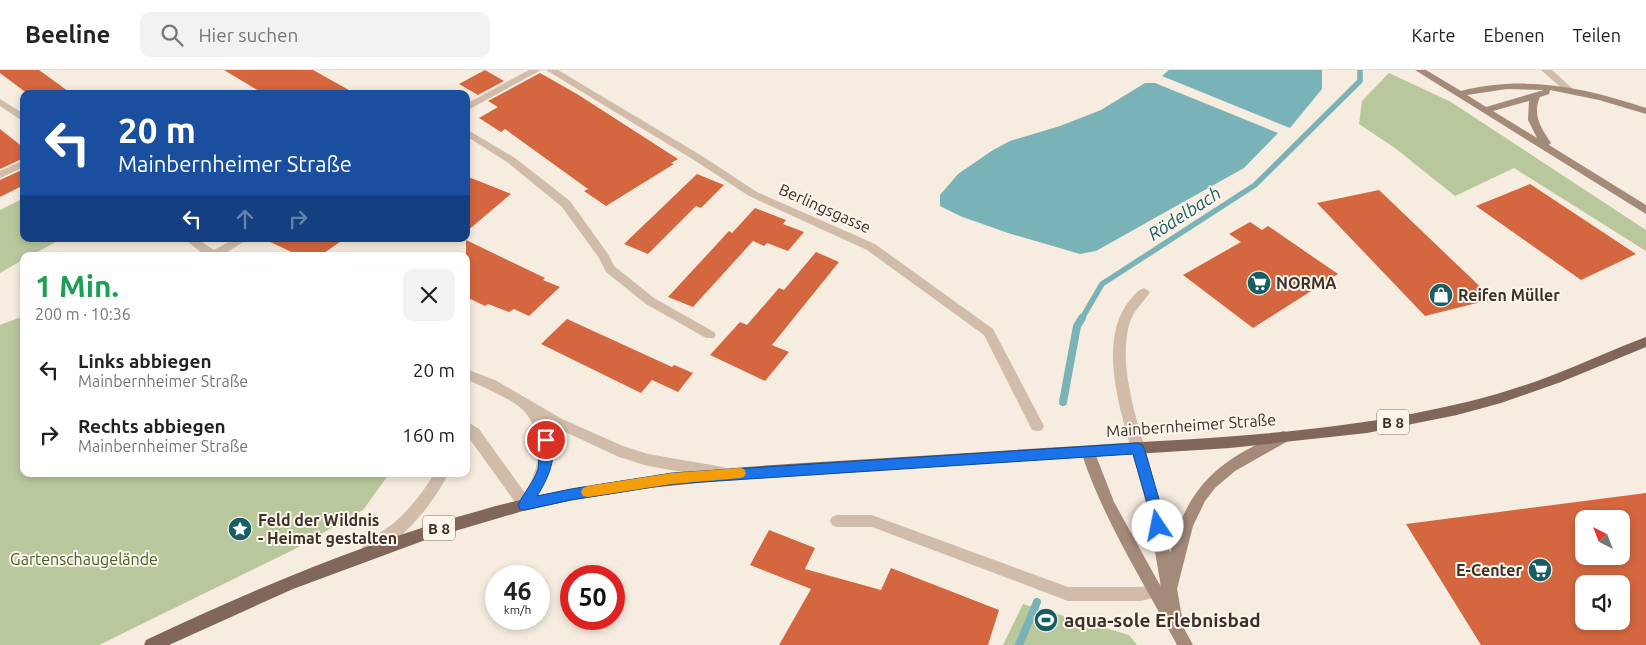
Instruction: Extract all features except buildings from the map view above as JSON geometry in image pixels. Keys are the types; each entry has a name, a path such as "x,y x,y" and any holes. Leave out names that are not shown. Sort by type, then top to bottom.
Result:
{"main road":[{"path":"1420,70 1646,210"},
{"path":"1461,94 1490,87 1514,86 1569,90 1610,99 1646,111"},
{"path":"1486,110 1537,94 1558,90"},
{"path":"1537,94 1531,107 1531,115 1538,132 1552,151"},
{"name":"Mainbernheimer Straße","path":"152,645 273,590 355,557 436,529 525,505 617,487 672,479 1088,452 1283,437 1423,417 1501,398 1575,372 1646,342"},
{"path":"1162,590 1184,527 1200,496 1223,472 1283,437"},
{"path":"1138,448 1155,510 1162,590"},
{"path":"1088,452 1105,500 1162,590 1175,626 1185,645"}],"street":[{"path":"470,106 536,70"},
{"name":"Berlingsgasse","path":"551,70 698,158 753,194 871,246 989,332 1037,426"},
{"path":"1546,70 1569,90"},
{"path":"0,102 20,116"},
{"path":"470,134 511,160 566,204 604,257 610,269 650,302 710,335"},
{"path":"0,175 20,165"},
{"path":"193,242 208,252"},
{"path":"221,252 237,242"},
{"path":"1138,448 1123,397 1120,347 1123,324 1132,306 1144,292"},
{"name":"Mainbernheimer Straße","path":"470,376 490,384 556,423 619,451 648,460 726,474"},
{"name":"Mainbernheimer Straße","path":"525,405 535,415 542,427 546,440 544,470 538,485 525,505"},
{"path":"470,430 525,505"},
{"name":"Mainbernheimer Straße","path":"355,557 378,544 399,528 431,493 439,477"},
{"path":"837,521 872,521 1068,594 1140,594 1162,590"}],"green space":[{"path":"1389,73 1451,102 1646,230 1646,251 1514,168 1455,196 1395,148 1359,124 1362,101"},
{"path":"20,200 20,242 56,242 37,252 20,252 20,261 0,273 0,210"},
{"name":"Gartenschaugelände","path":"20,318 20,477 387,477 363,510 293,550 99,645 0,645 0,325"},
{"name":"aqua-sole Erlebnisbad","path":"1023,604 1129,635 1137,645 1003,645"}],"water":[{"path":"1169,70 1322,70 1322,89 1290,128 1162,76"},
{"path":"1145,83 1155,83 1278,133 1244,168 1096,251 1080,254 1008,233 960,216 940,206 940,195 958,174 993,150 1010,141 1060,126 1101,110"}],"waterway":[{"name":"Rödelbach","path":"1081,320 1102,284 1255,185 1360,81 1360,70"},
{"name":"Rödelbach","path":"1063,402 1077,326 1082,318"},
{"name":"Rödelbach","path":"1019,645 1037,602"}],"slow traffic":[{"path":"588,492 672,479 740,473"}],"place":[{"name":"NORMA","path":"1259,283"},
{"name":"Reifen Müller","path":"1441,295"},
{"name":"Feld der Wildnis - Heimat gestalten","path":"240,529"},
{"name":"E-Center","path":"1540,570"},
{"name":"aqua-sole Erlebnisbad","path":"1046,620"}],"route":[{"path":"546,440 544,470 538,485 525,505 571,494 672,479 1138,448 1158,526"}]}
